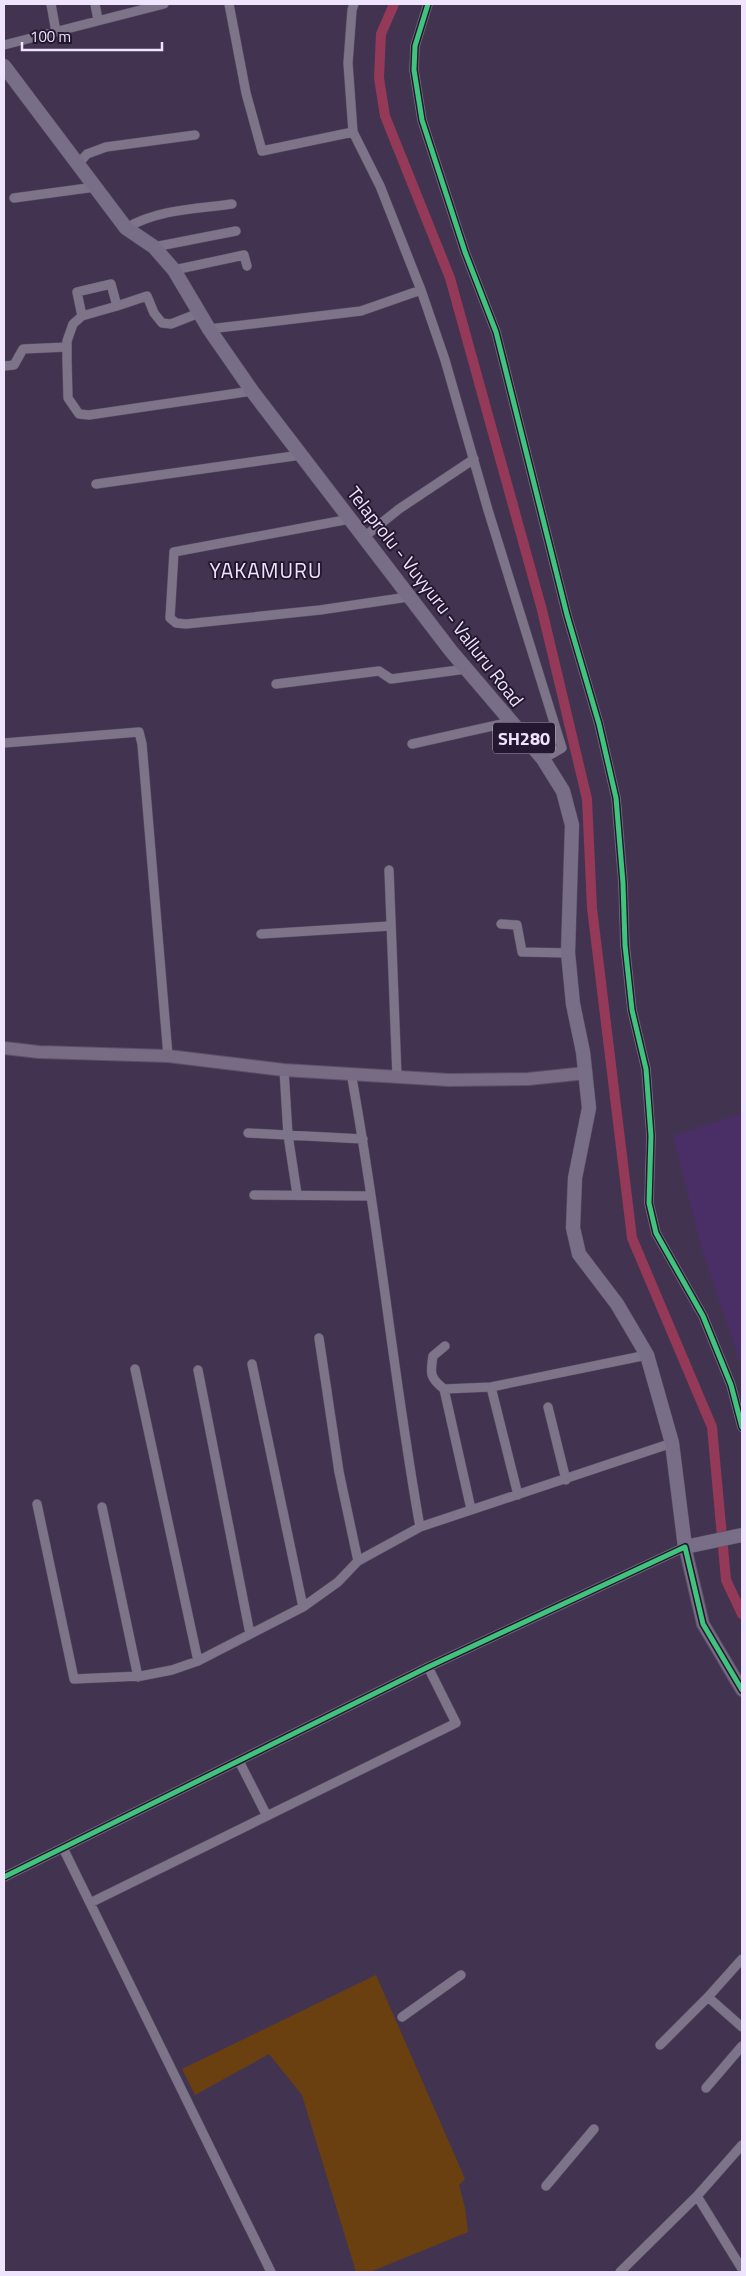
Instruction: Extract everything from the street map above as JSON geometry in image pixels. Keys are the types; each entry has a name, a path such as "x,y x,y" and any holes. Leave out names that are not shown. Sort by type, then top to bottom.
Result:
{"main road":[{"name":"Telaprolu - Vuyyuru - Valluru Road","path":"4,66 126,228 154,247 174,270 209,329 252,391 408,597 466,669 543,759 563,791 572,825 568,953 573,1004 586,1074 588,1108 575,1178 573,1228 579,1254 617,1304 647,1355 672,1443 686,1547"},
{"path":"4,1048 39,1052 168,1056 284,1070 486,1081 528,1080 586,1074"},
{"path":"742,1535 686,1547 704,1624 742,1690"}],"street":[{"path":"52,4 56,32"},
{"path":"95,4 98,20"},
{"path":"4,45 164,4"},
{"path":"229,4 246,93 262,151 353,132"},
{"path":"354,4 348,63 353,132 380,186 421,290 445,360 562,748 543,759"},
{"path":"428,4 415,46 414,70 422,120 465,252 496,332 567,615 599,724 616,798 623,883 625,945 632,1010 646,1069 651,1136 649,1203 656,1233 703,1316 728,1376 742,1427"},
{"path":"78,164 87,154 106,147 195,135"},
{"path":"14,198 95,187"},
{"path":"126,228 142,218 160,213 232,204"},
{"path":"154,247 236,231"},
{"path":"174,270 244,255 247,266"},
{"path":"82,316 77,292 111,284 117,306"},
{"path":"209,329 361,311 421,290"},
{"path":"199,313 171,324 162,322 154,313 147,296 82,316 73,324 67,347 68,398 79,414 106,414 252,391"},
{"path":"4,366 14,365 23,349 67,347"},
{"path":"96,484 301,454"},
{"path":"364,537 399,508 474,460"},
{"path":"350,518 174,552 170,618 176,623 186,624 320,610 408,597"},
{"path":"276,684 379,671 391,678 466,669"},
{"path":"412,744 511,722"},
{"path":"4,743 139,732 142,744 168,1056"},
{"path":"389,870 397,1076"},
{"path":"501,924 517,925 522,952 568,953"},
{"path":"261,934 390,926"},
{"path":"284,1070 288,1135 297,1194"},
{"path":"351,1073 363,1139 408,1460 420,1527"},
{"path":"248,1134 363,1139"},
{"path":"254,1195 370,1196"},
{"path":"319,1338 339,1472 358,1561"},
{"path":"445,1346 433,1356 431,1371 433,1380 444,1390 471,1509"},
{"path":"444,1390 491,1387 647,1355"},
{"path":"252,1364 303,1607"},
{"path":"135,1369 198,1661"},
{"path":"198,1370 250,1634"},
{"path":"491,1387 518,1495"},
{"path":"548,1407 566,1480"},
{"path":"37,1504 74,1679 138,1677 172,1670 198,1661 303,1607 338,1582 358,1561 420,1527 471,1509 566,1480 672,1443"},
{"path":"102,1507 138,1677"},
{"path":"4,1877 428,1667 686,1547"},
{"path":"90,1903 456,1723 428,1667"},
{"path":"239,1761 267,1816"},
{"path":"64,1848 272,2272"},
{"path":"660,2045 708,1998 742,1959"},
{"path":"402,2017 461,1975"},
{"path":"708,1998 742,2027"},
{"path":"706,2088 742,2046"},
{"path":"546,2186 594,2129"},
{"path":"620,2272 697,2196 742,2144"},
{"path":"697,2196 742,2269"}],"shaded area":[{"path":"742,1113 742,1368 702,1250 673,1136"},
{"path":"376,1975 465,2179 459,2185 465,2208 468,2232 370,2272 356,2272 302,2095 269,2054 195,2095 182,2069"}],"waterway":[{"path":"394,4 381,34 379,78 385,116 450,278 542,610 587,799 592,908 632,1238 712,1427 726,1580 742,1614"}],"cycle path":[{"path":"428,4 415,46 414,70 422,120 465,252 496,332 567,615 599,724 616,798 623,883 625,945 632,1010 646,1069 651,1136 649,1203 656,1233 703,1316 731,1385 742,1427"},
{"path":"4,1877 428,1667 685,1547 703,1624 742,1690"}],"district":[{"name":"YAKAMURU","path":"266,570"}]}
